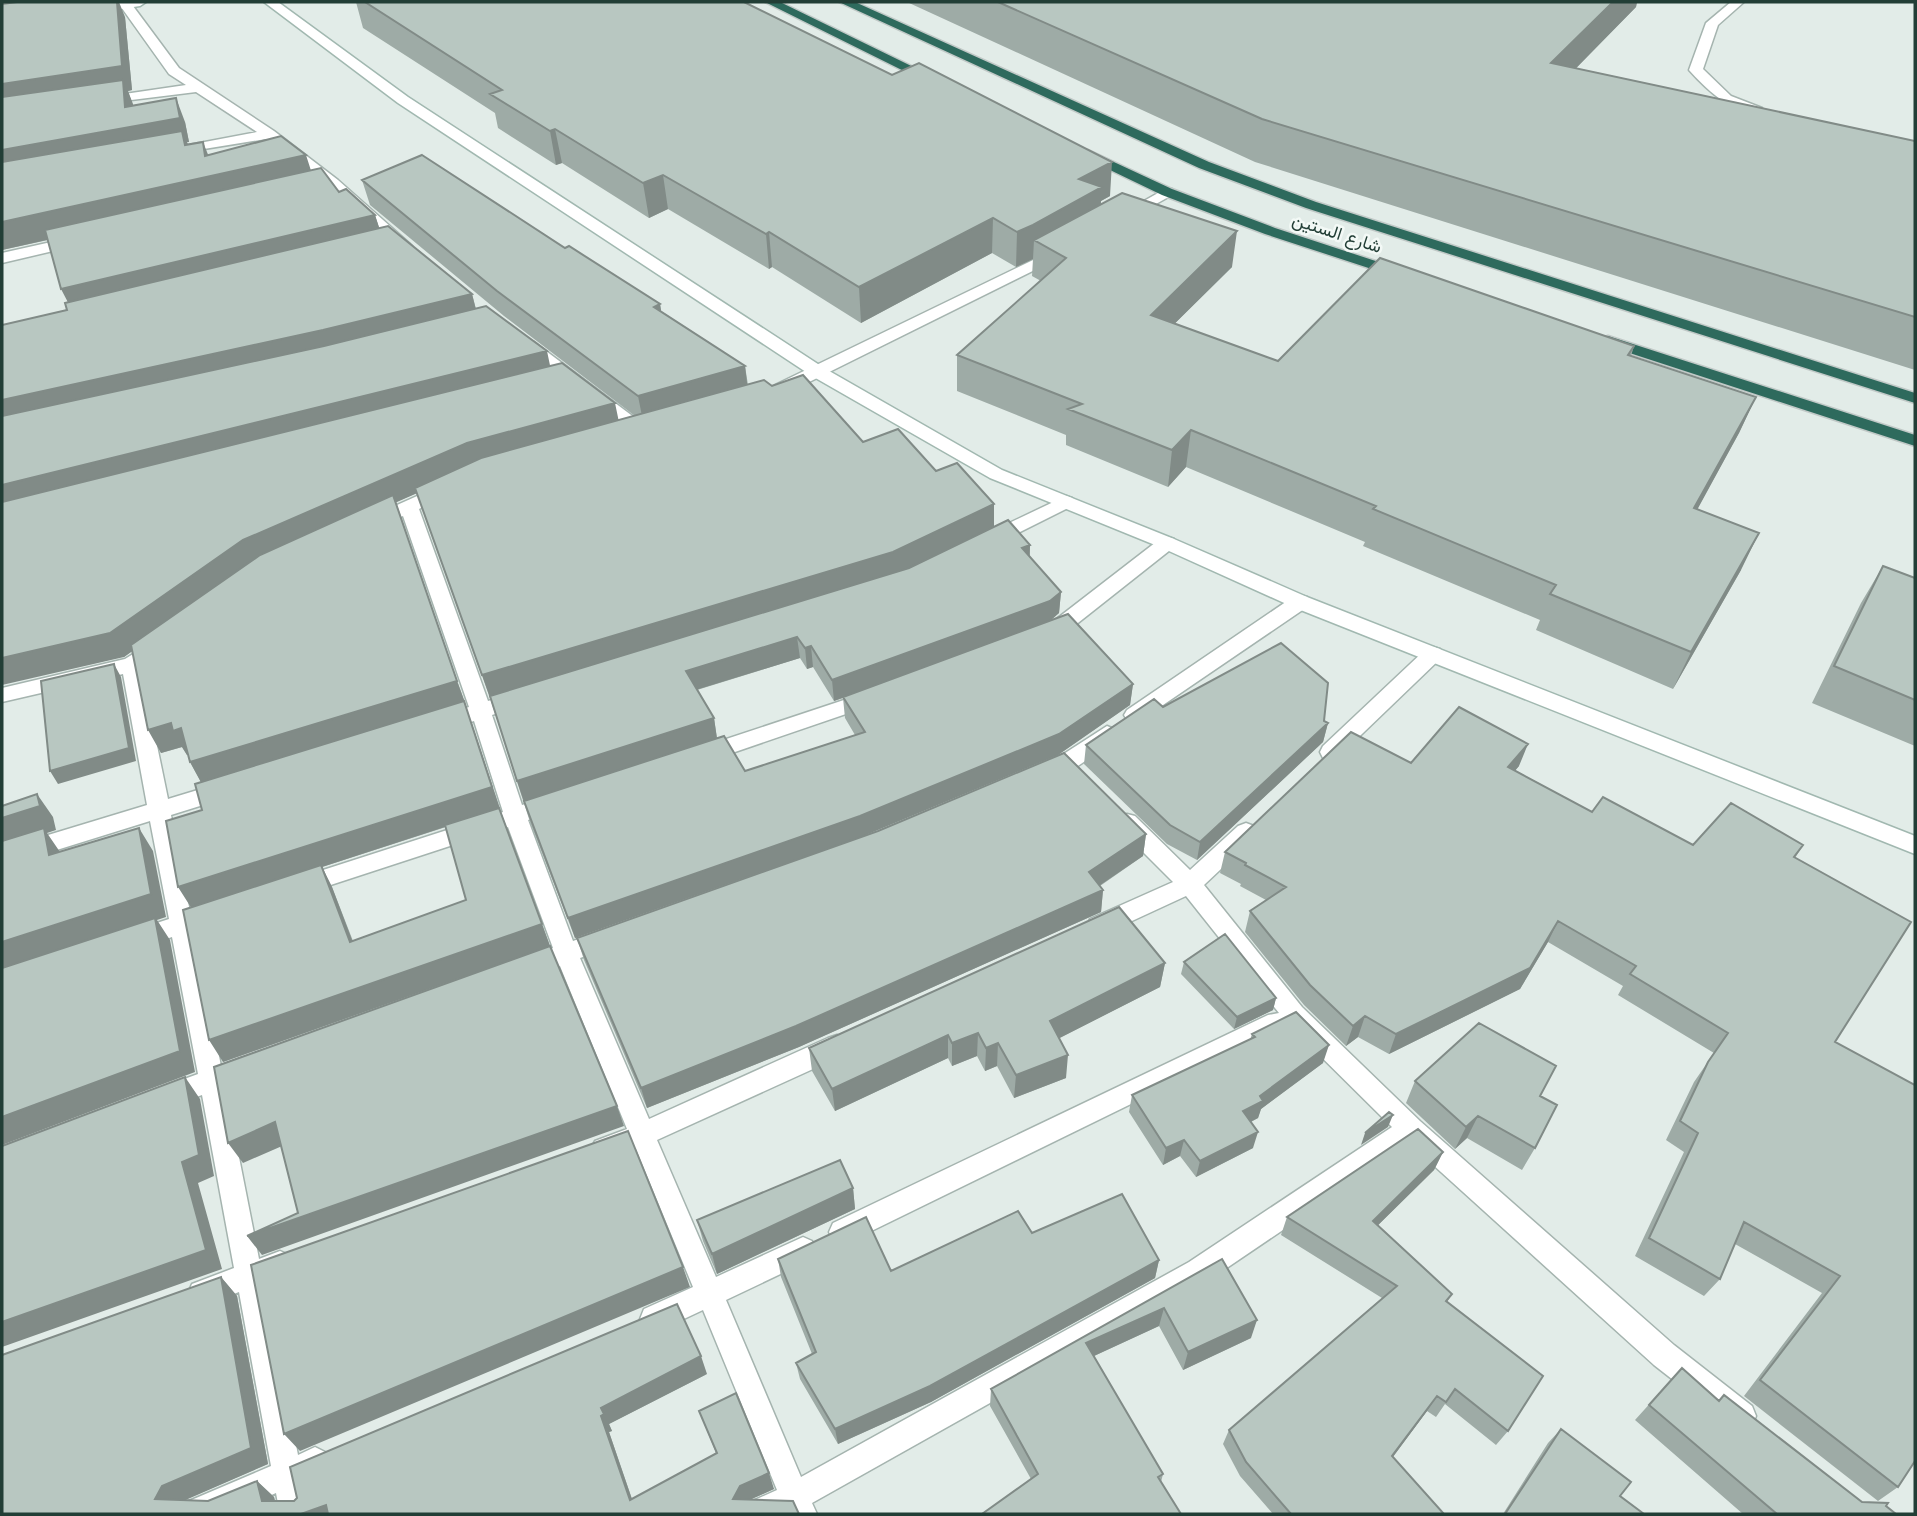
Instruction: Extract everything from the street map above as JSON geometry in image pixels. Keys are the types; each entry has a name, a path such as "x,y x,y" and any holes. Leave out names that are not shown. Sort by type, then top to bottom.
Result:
{"highway":[{"path":"771,2 946,86"},
{"name":"شارع الستين","path":"845,2 1204,165 1299,201 1915,398"},
{"name":"شارع الستين","path":"1070,146 1167,192 1270,231 1415,278"},
{"path":"1599,338 1915,441"}],"street":[{"path":"270,2 404,100 818,372 996,474 1167,543 1300,602 1915,845"},
{"path":"1738,2 1712,23 1696,70 1726,99 1773,117"},
{"path":"84,10 133,3 174,71 269,134 393,244 421,260"},
{"path":"95,102 201,87"},
{"path":"162,154 269,134"},
{"path":"1108,225 1167,192"},
{"path":"2,258 94,237"},
{"path":"763,395 818,372 1073,245"},
{"path":"517,337 643,427 611,436"},
{"path":"544,385 571,378"},
{"path":"360,528 457,485"},
{"path":"972,548 1066,502"},
{"path":"409,506 515,816 566,953 798,1506"},
{"path":"1032,639 1057,629 1167,543"},
{"path":"1029,778 1066,763 1300,602"},
{"path":"2,695 131,665 174,634"},
{"path":"1312,769 1433,654"},
{"path":"131,665 209,1081 295,1514"},
{"path":"687,760 895,689"},
{"path":"417,731 534,695"},
{"path":"1066,763 1085,781"},
{"path":"2,858 249,782"},
{"path":"283,891 568,799"},
{"path":"1114,809 1190,884 1294,1014 1412,1129 1664,1354 1760,1430"},
{"path":"1078,936 1190,884 1261,817"},
{"path":"117,946 232,908"},
{"path":"502,976 629,931"},
{"path":"632,1328 709,1296 1294,1014"},
{"path":"576,1158 641,1135 853,1038"},
{"path":"145,1105 258,1062"},
{"path":"756,1514 798,1506 1199,1272 1412,1129"},
{"path":"183,1299 301,1257"},
{"path":"192,1514 338,1452"}],"building":[{"path":"117,2 122,66 2,84 2,4"},
{"path":"365,2 744,2 892,75 919,63 1112,162 1079,179 1102,187 1033,225 1017,232 993,218 859,287 769,232 766,234 663,175 643,183 555,129 550,131 490,94 502,90"},
{"path":"998,2 1613,2 1551,63 1915,141 1915,317 1262,119"},
{"path":"123,80 125,107 176,98 180,118 2,150 2,97"},
{"path":"182,131 185,145 203,142 205,156 281,136 306,155 2,222 2,162"},
{"path":"422,155 565,248 569,246 660,304 654,307 745,366 638,396 497,291 362,180"},
{"path":"321,168 339,192 346,189 375,215 61,289 45,230"},
{"path":"1122,193 1237,231 1151,315 1278,361 1380,258 1634,346 1628,355 1756,397 1694,508 1759,533 1691,652 1550,594 1556,585 1373,509 1376,506 1191,430 1172,450 1068,409 1082,404 957,355 1066,258 1034,240"},
{"path":"388,226 472,294 323,330 2,400 2,325 67,310 65,303"},
{"path":"486,306 547,351 2,485 2,416 324,346"},
{"path":"562,363 615,403 467,443 243,540 110,633 2,658 2,502"},
{"path":"803,375 863,442 898,429 936,471 957,463 994,504 893,552 482,675 415,488 481,458 764,380 772,386"},
{"path":"393,495 457,681 190,762 181,728 173,731 171,723 148,730 131,645 260,555"},
{"path":"1008,520 1030,545 1022,548 1061,592 1050,601 832,680 811,646 805,648 797,637 686,671 714,718 517,781 490,696 909,568"},
{"path":"1883,566 1915,578 1915,700 1834,666"},
{"path":"1068,614 1133,684 1059,734 860,816 568,918 524,801 724,736 745,771 865,732 843,697"},
{"path":"1281,643 1328,683 1324,721 1328,723 1200,842 1170,825 1086,745 1154,699 1163,707"},
{"path":"114,664 129,748 50,771 41,681"},
{"path":"464,701 492,787 178,887 166,821 202,810 195,784"},
{"path":"1459,707 1528,744 1508,767 1592,812 1603,797 1693,845 1731,803 1803,845 1794,857 1911,922 1835,1042 1915,1085 1915,1461 1898,1487 1760,1380 1840,1276 1744,1222 1720,1279 1649,1238 1698,1133 1680,1121 1708,1062 1728,1033 1630,974 1636,966 1558,921 1530,968 1396,1034 1365,1016 1353,1026 1310,985 1250,911 1286,887 1225,852 1351,732 1411,763"},
{"path":"1064,753 1146,834 1089,872 1103,890 796,1026 641,1088 577,938 878,831"},
{"path":"37,794 40,806 2,818 2,806"},
{"path":"499,808 542,924 209,1040 183,910 321,865 350,942 466,900 445,825"},
{"path":"44,828 49,855 139,828 151,894 2,942 2,841"},
{"path":"1119,907 1165,963 1050,1021 1068,1055 1016,1075 998,1043 986,1048 978,1033 952,1043 948,1035 832,1089 809,1048"},
{"path":"155,918 180,1051 2,1117 2,968"},
{"path":"1225,934 1276,998 1237,1017 1184,962"},
{"path":"550,946 617,1106 247,1236 298,1213 275,1122 228,1143 214,1067"},
{"path":"1296,1012 1329,1045 1260,1096 1263,1101 1243,1111 1258,1132 1200,1161 1184,1140 1166,1148 1132,1095 1255,1037 1252,1034"},
{"path":"1479,1023 1556,1066 1540,1096 1557,1105 1535,1148 1478,1116 1466,1127 1415,1081"},
{"path":"185,1077 199,1155 182,1162 206,1250 2,1322 2,1146"},
{"path":"1389,1112 1393,1115 1365,1133"},
{"path":"1418,1129 1443,1152 1373,1221 1452,1294 1446,1301 1543,1376 1508,1431 1455,1389 1446,1402 1437,1396 1392,1456 1444,1514 1291,1514 1246,1462 1229,1430 1397,1286 1287,1217"},
{"path":"628,1131 683,1267 284,1434 251,1265"},
{"path":"840,1160 853,1188 712,1254 697,1220"},
{"path":"1122,1194 1159,1260 930,1386 835,1429 796,1363 816,1352 778,1259 866,1217 891,1271 1018,1211 1032,1233"},
{"path":"1222,1259 1257,1320 1188,1352 1164,1308 1086,1343 1163,1474 1158,1477 1181,1514 982,1514 1038,1474 991,1389"},
{"path":"221,1277 251,1448 162,1486 155,1499 208,1501 257,1481 262,1501 294,1501 297,1498 290,1467 677,1304 701,1356 601,1408 604,1414 601,1416 630,1500 717,1453 699,1411 736,1393 769,1473 740,1486 733,1499 793,1501 799,1514 328,1514 326,1505 301,1514 2,1514 2,1355"},
{"path":"1682,1368 1719,1401 1724,1395 1862,1502 1888,1503 1886,1506 1896,1514 1777,1514 1649,1405"},
{"path":"1561,1429 1631,1482 1620,1496 1644,1514 1505,1514"}]}
